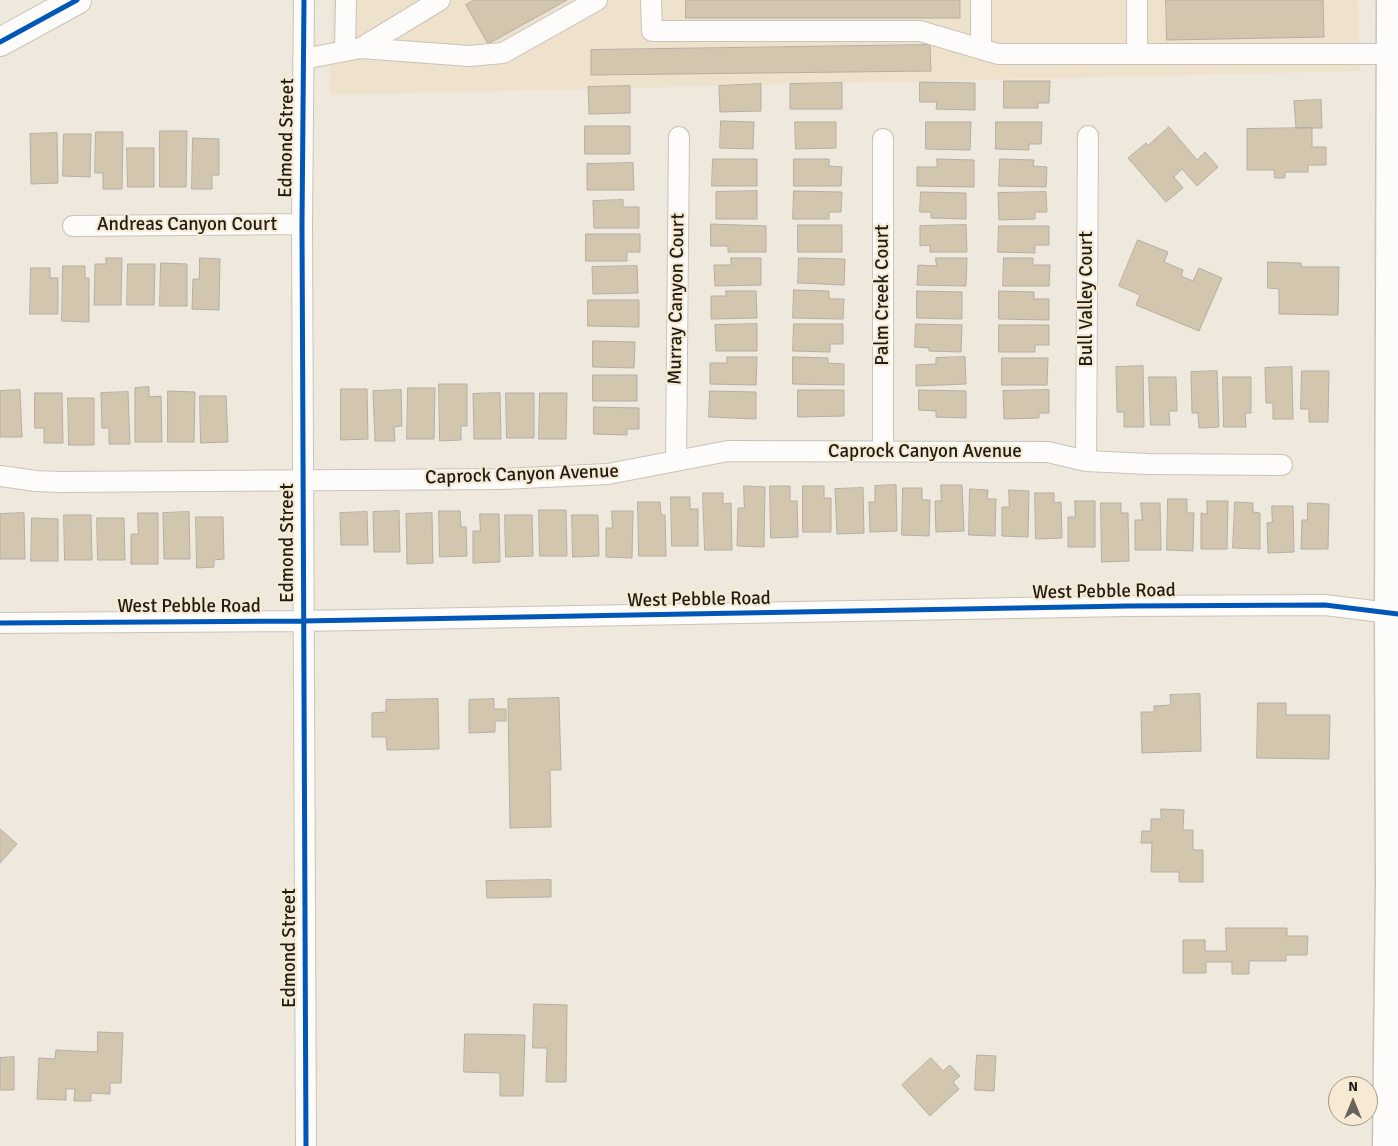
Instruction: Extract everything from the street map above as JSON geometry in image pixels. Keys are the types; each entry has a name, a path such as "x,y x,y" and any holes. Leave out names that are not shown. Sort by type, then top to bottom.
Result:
{"highway":[{"path":"0,42 77,0"}],"main road":[{"path":"1386,1146 1393,614 1390,0"}],"street":[{"name":"Edmond Street","path":"304,0 302,480 306,1146"},
{"path":"346,0 353,50"},
{"path":"303,60 353,50 469,56 503,53 597,0"},
{"path":"651,0 652,32 920,31 998,54 1390,54"},
{"path":"981,0 981,49"},
{"path":"1136,0 1137,54"},
{"path":"353,50 433,2"},
{"name":"Bull Valley Court","path":"1086,461 1088,136"},
{"name":"Murray Canyon Court","path":"676,461 679,138"},
{"name":"Palm Creek Court","path":"883,139 883,452"},
{"name":"Andreas Canyon Court","path":"73,226 302,224"},
{"name":"Caprock Canyon Avenue","path":"0,476 59,482 501,479 608,474 728,452 1048,452 1086,461 1148,464 1282,465"},
{"name":"West Pebble Road","path":"0,623 303,621 1137,606 1325,605 1393,614"}],"shaded area":[{"path":"332,0 1358,0 1360,71 330,95"}],"building":[{"path":"474,0 567,0 488,44 466,5"},
{"path":"686,0 960,0 960,18 686,18"},
{"path":"1166,0 1323,0 1324,37 1167,40"},
{"path":"930,45 931,71 591,75 591,50"},
{"path":"1004,81 1050,81 1049,103 1038,103 1038,108 1004,108"},
{"path":"920,82 975,83 975,110 936,109 937,102 920,102"},
{"path":"842,83 842,109 790,109 790,84"},
{"path":"761,84 761,111 720,112 719,86"},
{"path":"630,86 630,113 589,114 588,87"},
{"path":"1321,100 1322,128 1296,128 1294,101"},
{"path":"721,121 754,122 753,149 720,148"},
{"path":"795,122 836,122 836,148 796,149"},
{"path":"926,122 971,122 970,150 926,149"},
{"path":"996,122 1042,122 1041,144 1029,144 1029,150 996,149"},
{"path":"585,126 630,126 630,154 585,154"},
{"path":"1169,127 1197,160 1205,152 1218,167 1197,186 1182,169 1174,177 1183,188 1166,202 1128,158 1146,143 1148,145"},
{"path":"1312,128 1312,147 1326,147 1326,165 1308,165 1308,172 1285,172 1285,178 1275,178 1274,170 1247,170 1247,129"},
{"path":"160,131 187,131 186,187 160,187"},
{"path":"96,132 123,132 122,189 103,189 103,173 95,173"},
{"path":"57,133 58,183 31,184 30,134"},
{"path":"64,134 91,134 90,177 63,176"},
{"path":"193,138 219,139 219,175 212,175 212,189 192,189"},
{"path":"127,148 154,148 154,187 128,187"},
{"path":"713,159 757,159 757,186 712,186"},
{"path":"794,159 829,159 829,166 842,167 841,186 794,186"},
{"path":"937,159 974,160 974,187 917,186 917,167 937,167"},
{"path":"1000,159 1034,160 1033,166 1047,167 1046,187 999,186"},
{"path":"633,163 634,190 587,190 587,164"},
{"path":"757,191 757,219 716,219 716,192"},
{"path":"794,191 842,192 841,212 829,212 829,219 793,219"},
{"path":"921,192 966,193 966,219 931,218 931,212 920,212"},
{"path":"1046,192 1047,212 1035,212 1035,219 999,220 998,193"},
{"path":"623,200 623,207 639,207 639,228 594,228 593,201"},
{"path":"711,224 766,226 766,252 728,252 728,246 711,246"},
{"path":"798,225 842,225 842,252 798,252"},
{"path":"966,225 967,252 930,252 930,245 920,246 920,226"},
{"path":"999,226 1049,226 1049,245 1035,245 1035,253 998,252"},
{"path":"586,234 640,234 640,252 627,252 627,261 586,261"},
{"path":"1138,240 1168,252 1164,262 1183,270 1181,276 1193,281 1199,268 1222,278 1199,331 1136,305 1140,295 1119,286"},
{"path":"106,258 122,258 121,305 94,305 95,264 106,264"},
{"path":"200,258 220,259 219,310 192,309 193,279 199,279"},
{"path":"731,258 761,258 761,285 715,286 714,265 731,265"},
{"path":"799,258 845,259 844,285 798,283"},
{"path":"936,258 967,258 966,286 917,285 918,265 936,266"},
{"path":"1004,258 1033,258 1033,265 1050,265 1049,286 1003,286"},
{"path":"1268,262 1301,263 1301,267 1339,267 1338,315 1279,314 1279,289 1268,288"},
{"path":"161,263 187,264 187,306 160,306"},
{"path":"128,264 155,264 154,305 127,305"},
{"path":"63,266 85,266 85,278 89,278 89,322 62,321"},
{"path":"637,266 638,293 593,294 592,267"},
{"path":"31,268 50,268 50,278 58,278 58,314 30,314"},
{"path":"794,290 829,291 829,299 844,299 843,319 793,318"},
{"path":"726,291 756,291 757,318 711,319 711,296 726,296"},
{"path":"917,291 962,292 962,319 917,318"},
{"path":"999,291 1034,292 1034,299 1049,299 1049,320 999,319"},
{"path":"588,300 639,300 639,327 588,326"},
{"path":"757,324 757,351 716,351 715,325"},
{"path":"794,324 843,324 843,344 830,344 830,352 793,351"},
{"path":"916,324 962,325 961,352 929,351 929,348 915,347"},
{"path":"999,325 1049,325 1049,345 1035,345 1035,352 999,352"},
{"path":"593,341 635,342 634,368 593,367"},
{"path":"727,357 757,357 756,385 710,384 710,363 727,363"},
{"path":"793,357 828,358 828,363 844,364 844,385 793,384"},
{"path":"965,357 966,384 916,386 916,365 936,364 936,358"},
{"path":"1002,358 1048,358 1047,385 1002,385"},
{"path":"1143,366 1144,427 1124,427 1124,412 1117,412 1116,367"},
{"path":"1292,367 1293,419 1273,419 1273,403 1266,403 1265,368"},
{"path":"1217,371 1219,427 1199,428 1198,413 1192,413 1191,372"},
{"path":"1302,371 1329,371 1328,422 1309,422 1309,409 1301,409"},
{"path":"593,375 637,375 637,401 593,401"},
{"path":"1149,377 1176,377 1177,411 1169,411 1170,425 1151,425"},
{"path":"1223,377 1251,377 1251,413 1245,413 1246,427 1224,427"},
{"path":"439,384 467,384 467,426 461,426 461,440 440,441"},
{"path":"149,387 149,397 161,396 162,442 135,442 135,388"},
{"path":"408,388 435,388 434,439 407,439"},
{"path":"341,389 367,389 368,439 341,440"},
{"path":"20,390 22,437 0,437 0,391"},
{"path":"401,390 402,426 394,427 395,441 375,441 373,391"},
{"path":"798,390 844,390 844,416 798,417"},
{"path":"919,390 966,391 966,418 936,417 936,411 919,410"},
{"path":"1049,390 1049,413 1039,413 1039,418 1004,419 1003,391"},
{"path":"168,391 195,392 194,442 168,442"},
{"path":"710,391 756,392 756,419 709,417"},
{"path":"128,392 130,444 109,444 109,428 102,428 101,393"},
{"path":"35,393 62,393 63,443 44,443 44,428 35,428"},
{"path":"500,393 501,439 474,439 473,394"},
{"path":"506,393 534,393 534,438 507,438"},
{"path":"540,393 567,393 566,439 539,439"},
{"path":"200,396 226,396 228,442 201,443"},
{"path":"68,398 94,398 94,445 69,445"},
{"path":"594,407 639,408 639,429 627,429 627,435 594,434"},
{"path":"896,485 897,531 870,532 869,502 875,502 875,486"},
{"path":"941,485 962,485 964,531 936,532 935,501 941,501"},
{"path":"744,486 765,487 764,547 737,546 738,508 744,508"},
{"path":"770,486 790,486 790,501 797,501 798,537 771,538"},
{"path":"803,486 824,486 824,498 831,498 831,532 803,532"},
{"path":"863,488 864,533 837,534 835,489"},
{"path":"903,488 922,488 922,500 930,500 929,536 902,535"},
{"path":"970,489 988,490 987,499 996,499 995,536 969,535"},
{"path":"1009,490 1029,491 1028,537 1002,536 1002,507 1009,507"},
{"path":"703,493 723,493 723,504 731,503 732,550 705,550"},
{"path":"1035,493 1054,493 1054,503 1061,502 1062,538 1036,539"},
{"path":"671,497 690,497 690,509 698,509 698,546 672,546"},
{"path":"1168,499 1187,499 1187,513 1194,513 1193,551 1167,550"},
{"path":"1075,501 1095,501 1095,547 1068,547 1068,517 1075,517"},
{"path":"1207,501 1228,501 1227,549 1201,549 1201,513 1207,514"},
{"path":"638,502 660,502 661,515 665,515 666,556 639,556"},
{"path":"1235,502 1253,503 1253,512 1260,513 1260,549 1233,548"},
{"path":"1101,503 1121,503 1121,513 1128,513 1129,561 1102,562"},
{"path":"1141,503 1160,503 1161,550 1135,550 1135,520 1142,520"},
{"path":"1308,503 1329,504 1328,549 1301,549 1302,520 1307,520"},
{"path":"1272,506 1293,506 1294,552 1268,553 1267,523 1272,522"},
{"path":"539,510 566,510 567,556 540,556"},
{"path":"399,511 400,552 374,552 373,512"},
{"path":"439,511 460,511 461,527 466,527 467,556 440,557"},
{"path":"612,511 633,511 632,558 606,557 606,528 612,528"},
{"path":"189,512 190,559 164,559 163,513"},
{"path":"367,512 368,545 341,545 340,513"},
{"path":"24,513 25,559 0,559 0,514"},
{"path":"138,513 158,513 158,564 131,564 131,534 138,534"},
{"path":"432,513 433,563 407,564 406,514"},
{"path":"480,514 499,514 500,562 473,563 473,531 480,531"},
{"path":"64,515 91,515 92,560 65,560"},
{"path":"505,515 532,515 533,556 506,557"},
{"path":"572,515 598,515 599,556 573,557"},
{"path":"196,517 223,517 224,559 214,560 214,567 197,568"},
{"path":"32,518 58,519 58,561 31,561"},
{"path":"97,518 124,518 125,560 98,560"},
{"path":"1200,694 1201,751 1142,753 1141,712 1154,712 1154,706 1171,705 1170,695"},
{"path":"559,698 561,770 550,770 551,827 510,828 508,699"},
{"path":"438,699 439,749 387,750 386,737 372,737 372,713 386,712 386,700"},
{"path":"494,699 494,709 506,709 506,721 495,721 495,732 469,733 469,700"},
{"path":"1258,703 1286,703 1286,715 1330,715 1329,759 1257,758"},
{"path":"1161,809 1184,810 1183,830 1193,830 1193,850 1203,850 1203,882 1179,882 1179,872 1151,872 1152,843 1141,843 1142,831 1151,831 1151,819 1161,819"},
{"path":"0,829 17,844 0,863"},
{"path":"551,880 551,897 487,898 486,881"},
{"path":"1226,928 1287,928 1287,936 1308,936 1307,955 1286,955 1286,961 1249,961 1249,974 1232,974 1232,962 1206,962 1206,973 1183,973 1183,940 1205,940 1205,951 1226,951"},
{"path":"534,1004 567,1005 566,1082 546,1082 547,1048 533,1048"},
{"path":"98,1032 123,1033 121,1083 110,1083 110,1094 91,1093 91,1101 74,1101 75,1089 66,1089 66,1100 37,1099 39,1058 55,1059 56,1050 97,1052"},
{"path":"465,1034 525,1035 523,1096 500,1096 500,1073 464,1072"},
{"path":"977,1055 996,1056 994,1091 975,1090"},
{"path":"14,1057 14,1090 0,1090 0,1058"},
{"path":"931,1058 943,1071 950,1065 960,1076 953,1082 959,1089 930,1116 902,1085"}],"cycle path":[{"path":"0,42 77,0"},
{"path":"304,0 302,224 306,1146"},
{"path":"0,623 303,621 1127,606 1325,605 1398,614"}]}
